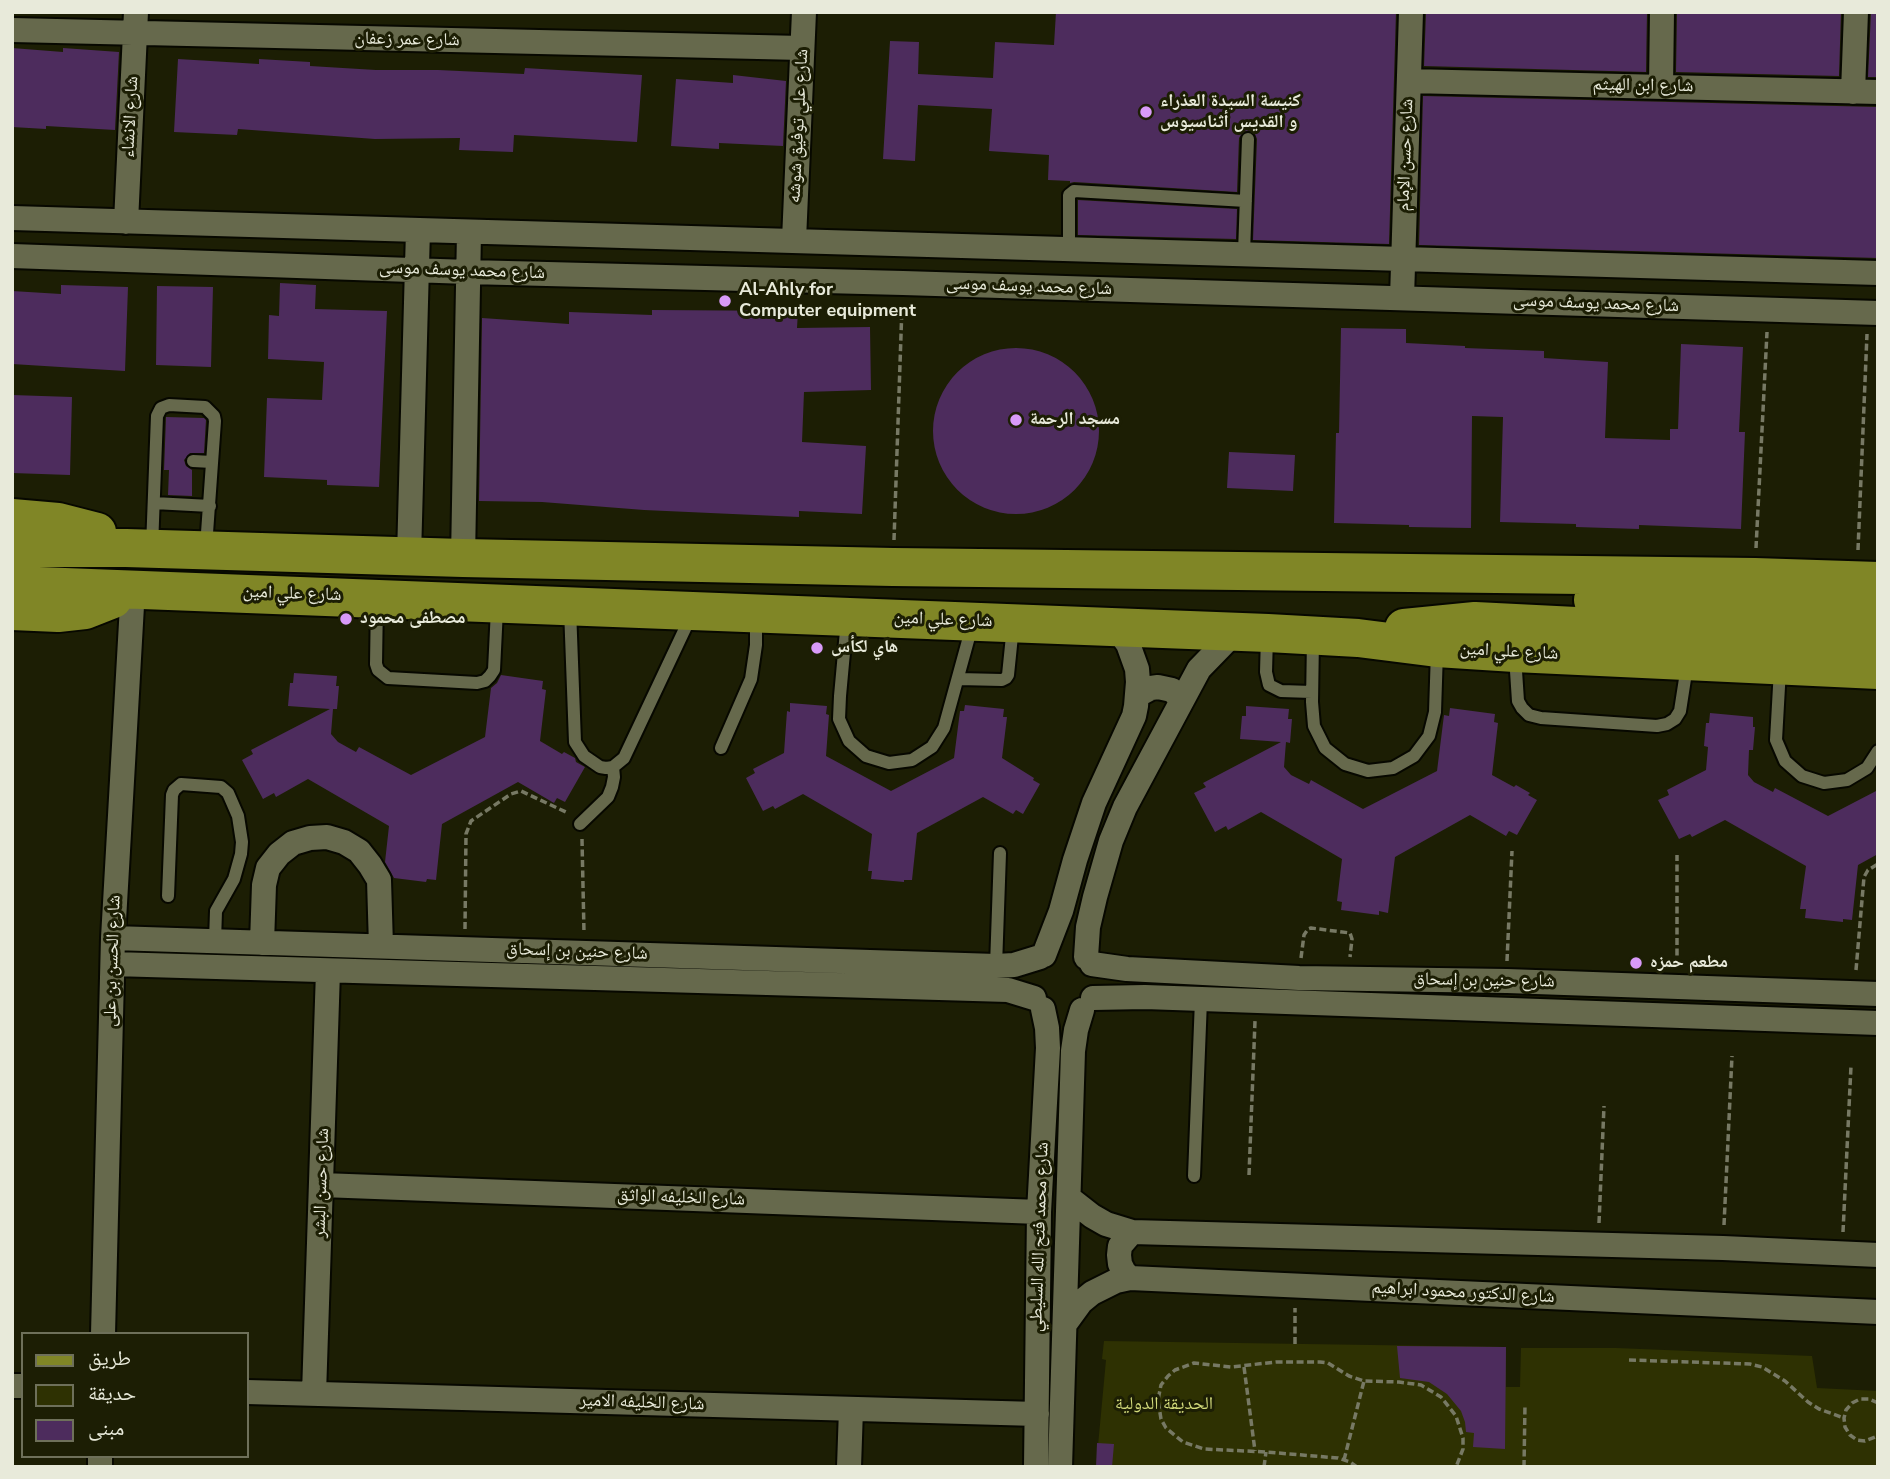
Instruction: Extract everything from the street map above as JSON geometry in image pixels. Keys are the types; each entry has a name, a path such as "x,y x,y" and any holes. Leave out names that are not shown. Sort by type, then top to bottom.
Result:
{"main road":[{"path":"12,518 77,526 139,549"},
{"path":"12,548 893,566 1755,577 1868,581"},
{"path":"1275,571 1371,590 1878,612"},
{"path":"12,584 133,588"},
{"name":"شارع علي امين","path":"12,611 58,613 85,610 110,601 133,588 1252,632 1358,638 1437,648 1515,653 1878,670"},
{"path":"1358,638 1404,628 1475,621 1878,640"}],"street":[{"name":"شارع علي توفيق شوشه","path":"794,240 804,12"},
{"name":"شارع حسن الإمام","path":"1402,298 1411,12"},
{"path":"1661,87 1662,12"},
{"path":"1853,92 1856,12"},
{"name":"شارع عمر زعفان","path":"12,30 135,23 802,48"},
{"name":"شارع الانشاء","path":"126,222 135,23"},
{"name":"شارع ابن الهيثم","path":"1409,81 1878,92"},
{"path":"12,218 1878,273"},
{"path":"409,556 418,230"},
{"path":"463,558 469,232"},
{"name":"شارع محمد يوسف موسى","path":"12,256 1873,313"},
{"name":"شارع الحسن بن على","path":"103,1332 113,939 133,588"},
{"path":"1042,956 1065,948 1076,951 1089,961 1096,975 1097,987 1087,1004 1069,1015 1055,1014 1038,1003 1030,988 1030,977 1061,911 1083,831 1134,716 1138,695 1137,669 1128,644 1116,627"},
{"path":"1089,961 1091,912 1111,841 1125,807 1199,669 1252,632"},
{"path":"1138,695 1158,687 1172,690 1182,700"},
{"path":"262,943 264,885 268,868 279,854 293,844 310,838 327,837 344,842 359,851 379,880 381,946"},
{"name":"شارع حنين بن إسحاق","path":"113,939 996,966 1014,965 1042,956"},
{"path":"178,940 170,946 167,955 173,964 178,966"},
{"name":"شارع حنين بن إسحاق","path":"1089,961 1127,969 1299,978 1507,981 1866,993"},
{"name":"شارع حنين بن إسحاق","path":"113,964 1008,990 1038,1003"},
{"name":"شارع حسن البشر","path":"314,1394 328,971"},
{"name":"شارع حنين بن إسحاق","path":"1087,1004 1132,997 1878,1023"},
{"name":"شارع محمد فتح الله السليطي","path":"1036,1467 1039,1212 1048,1048 1047,1028 1038,1003"},
{"name":"شارع محمد فتح الله السليطي","path":"1060,1467 1074,1041 1087,1004"},
{"name":"شارع الخليفه الواثق","path":"322,1185 1039,1212"},
{"path":"1069,1198 1106,1224 1132,1232 1598,1244 1878,1255"},
{"path":"1130,1278 1120,1264 1119,1255 1121,1245 1132,1232"},
{"name":"شارع الدكتور محمود ابراهيم","path":"1065,1324 1092,1293 1116,1281 1130,1278 1878,1312"},
{"name":"شارع الخليفه الامير","path":"248,1392 1037,1414"},
{"path":"849,1467 850,1409"}],"lane":[{"path":"1244,253 1248,139"},
{"path":"1069,248 1069,195 1074,191 1246,201"},
{"path":"139,549 154,503 157,416 162,408 169,405 200,406 210,411 215,421 206,551"},
{"path":"192,461 212,462"},
{"path":"154,503 210,506"},
{"path":"378,598 376,664 382,675 388,678 477,683 485,681 494,670 497,602"},
{"path":"570,605 575,742 584,755 600,767 613,767 624,758 694,610"},
{"path":"721,748 751,679 756,612"},
{"path":"847,616 839,719 849,741 866,756 888,763 912,760 932,747 944,728 973,621"},
{"path":"958,679 1006,678 1009,674 1013,623"},
{"path":"1252,632 1269,685 1281,691 1312,692"},
{"path":"1313,636 1314,726 1325,748 1345,764 1368,771 1393,768 1414,756 1429,736 1435,712 1437,648"},
{"path":"1515,653 1518,701 1530,715 1657,726 1675,719 1680,711 1688,661"},
{"path":"1781,665 1776,740 1785,761 1802,776 1824,783 1847,780 1867,768 1878,751"},
{"path":"580,824 608,797 614,777 613,767"},
{"path":"168,896 174,790 181,784 221,787 234,804 242,842 234,879 216,912 215,941"},
{"path":"996,966 1000,853"},
{"path":"1194,1176 1201,1000"}],"path":[{"path":"893,566 903,283"},
{"path":"1755,577 1768,309"},
{"path":"1868,581 1873,313"},
{"path":"465,948 466,834 471,821 511,794 521,791 569,814 580,824 584,952"},
{"path":"1507,981 1512,851"},
{"path":"1677,855 1677,986"},
{"path":"1866,993 1864,877 1868,870 1878,864"},
{"path":"1299,978 1304,935 1311,928 1347,932 1352,936 1348,979"},
{"path":"1249,1175 1255,1001"},
{"path":"1723,1248 1732,1056"},
{"path":"1842,1253 1851,1066"},
{"path":"1598,1244 1604,1106"},
{"path":"1294,1344 1296,1285"},
{"path":"1629,1360 1750,1364 1762,1367 1785,1381 1819,1409 1844,1418"},
{"path":"1357,1467 1338,1458 1204,1449 1183,1442 1166,1428 1158,1409 1160,1385 1175,1370 1194,1363 1244,1367 1294,1361 1328,1363 1349,1376 1364,1381 1411,1383 1431,1390 1441,1397 1456,1416 1463,1438 1463,1449 1456,1467"},
{"path":"1244,1367 1255,1451"},
{"path":"1344,1460 1364,1381"},
{"path":"1878,1403 1860,1399 1846,1410 1844,1418 1845,1427 1857,1440 1866,1441 1878,1436"},
{"path":"1524,1467 1525,1404"},
{"path":"1264,1467 1266,1452"}],"green space":[{"name":"الحديقة الدولية","path":"1104,1341 1506,1347 1506,1387 1520,1387 1521,1348 1616,1348 1812,1356 1817,1388 1878,1391 1878,1467 1096,1467 1106,1360 1102,1359"}],"building":[{"path":"1056,12 1396,12 1389,244 1253,240 1257,139 1249,130 1243,132 1239,138 1237,192 1048,180 1049,155 989,151 992,109 918,105 915,161 883,159 890,41 919,42 918,74 993,78 995,42 1054,45"},
{"path":"1426,12 1647,12 1646,72 1424,66"},
{"path":"1677,12 1841,12 1839,76 1676,72"},
{"path":"1871,12 1878,12 1878,77 1868,77"},
{"path":"12,48 119,52 115,130 12,127"},
{"path":"178,59 259,64 259,59 310,62 310,66 376,70 524,74 525,68 642,75 637,142 514,135 513,152 459,150 460,138 375,139 238,129 237,135 174,132"},
{"path":"733,75 786,81 783,146 719,143 719,149 671,146 676,79 733,83"},
{"path":"1423,96 1878,107 1878,258 1419,245"},
{"path":"1078,200 1237,209 1236,239 1078,235"},
{"path":"280,283 316,285 315,309 387,311 379,487 327,485 327,480 264,477 267,398 322,400 324,362 268,359 269,315 279,316"},
{"path":"61,285 128,287 125,371 12,364 12,291 61,294"},
{"path":"157,286 213,287 211,367 156,365"},
{"path":"652,310 798,311 797,328 870,327 871,390 804,392 802,442 866,446 862,514 799,511 799,517 542,502 479,501 482,318 569,324 569,312 652,315"},
{"path":"1341,328 1406,329 1406,343 1544,351 1544,358 1608,362 1605,438 1670,440 1670,429 1678,429 1681,344 1743,347 1739,432 1745,432 1741,529 1639,525 1639,529 1500,522 1503,417 1472,416 1471,528 1334,523"},
{"name":"مسجد الرحمة","path":"1016,348 1048,355 1075,372 1092,399 1099,431 1092,463 1075,490 1048,507 1016,514 984,507 957,490 940,463 933,431 940,399 957,372 984,355"},
{"path":"12,395 72,397 70,475 12,473"},
{"path":"166,417 206,420 204,453 190,453 184,460 186,466 192,470 192,496 168,495 169,470 164,470"},
{"path":"1229,452 1295,455 1293,491 1227,488"},
{"path":"294,673 337,676 337,709 333,709 331,734 338,742 356,752 359,747 411,775 485,737 491,688 501,675 543,681 542,689 546,690 540,741 575,758 576,762 585,767 565,802 557,798 554,803 518,782 442,824 436,880 427,879 426,882 394,878 385,862 389,826 308,779 276,797 274,793 263,799 242,760 253,754 251,750 330,709 288,706 290,683 293,683"},
{"path":"790,703 827,706 826,714 829,715 826,756 891,791 954,758 960,711 964,711 965,705 1004,709 1003,717 1007,717 1002,758 1040,784 1023,814 1016,810 1013,814 983,797 917,833 912,880 904,882 871,879 872,871 868,871 872,834 803,794 775,809 773,806 763,811 746,778 755,773 753,769 784,753"},
{"path":"1246,706 1289,709 1288,719 1292,719 1290,743 1286,742 1284,767 1291,775 1309,784 1311,780 1363,809 1437,771 1444,715 1449,716 1450,708 1495,714 1494,722 1498,723 1492,775 1514,787 1516,785 1537,800 1517,835 1509,831 1506,836 1470,815 1395,857 1388,913 1379,911 1379,915 1341,910 1342,902 1337,901 1342,859 1261,812 1228,830 1226,826 1215,832 1194,793 1206,787 1203,783 1281,742 1240,739 1242,716 1246,716"},
{"path":"1710,713 1753,717 1755,727 1753,750 1749,750 1748,775 1754,782 1773,792 1775,788 1828,816 1878,790 1878,854 1858,865 1852,920 1843,919 1843,922 1805,918 1806,909 1800,909 1806,866 1725,820 1692,837 1690,834 1679,839 1658,800 1669,795 1667,790 1706,770 1708,747 1704,746 1706,723 1709,723"},
{"path":"1397,1346 1506,1347 1505,1449 1473,1447 1474,1433 1466,1432 1461,1411 1447,1394 1429,1382 1400,1378"},
{"path":"1097,1443 1114,1444 1112,1467 1096,1467"}],"place":[{"name":"كنيسة السيدة العذراء و القديس أثناسيوس","path":"1146,112"},
{"name":"Al-Ahly for Computer equipment","path":"725,301"},
{"name":"مسجد الرحمة","path":"1016,420"},
{"name":"مصطفى محمود","path":"346,619"},
{"name":"هاي لكأس","path":"817,648"},
{"name":"مطعم حمزه","path":"1636,963"}]}
